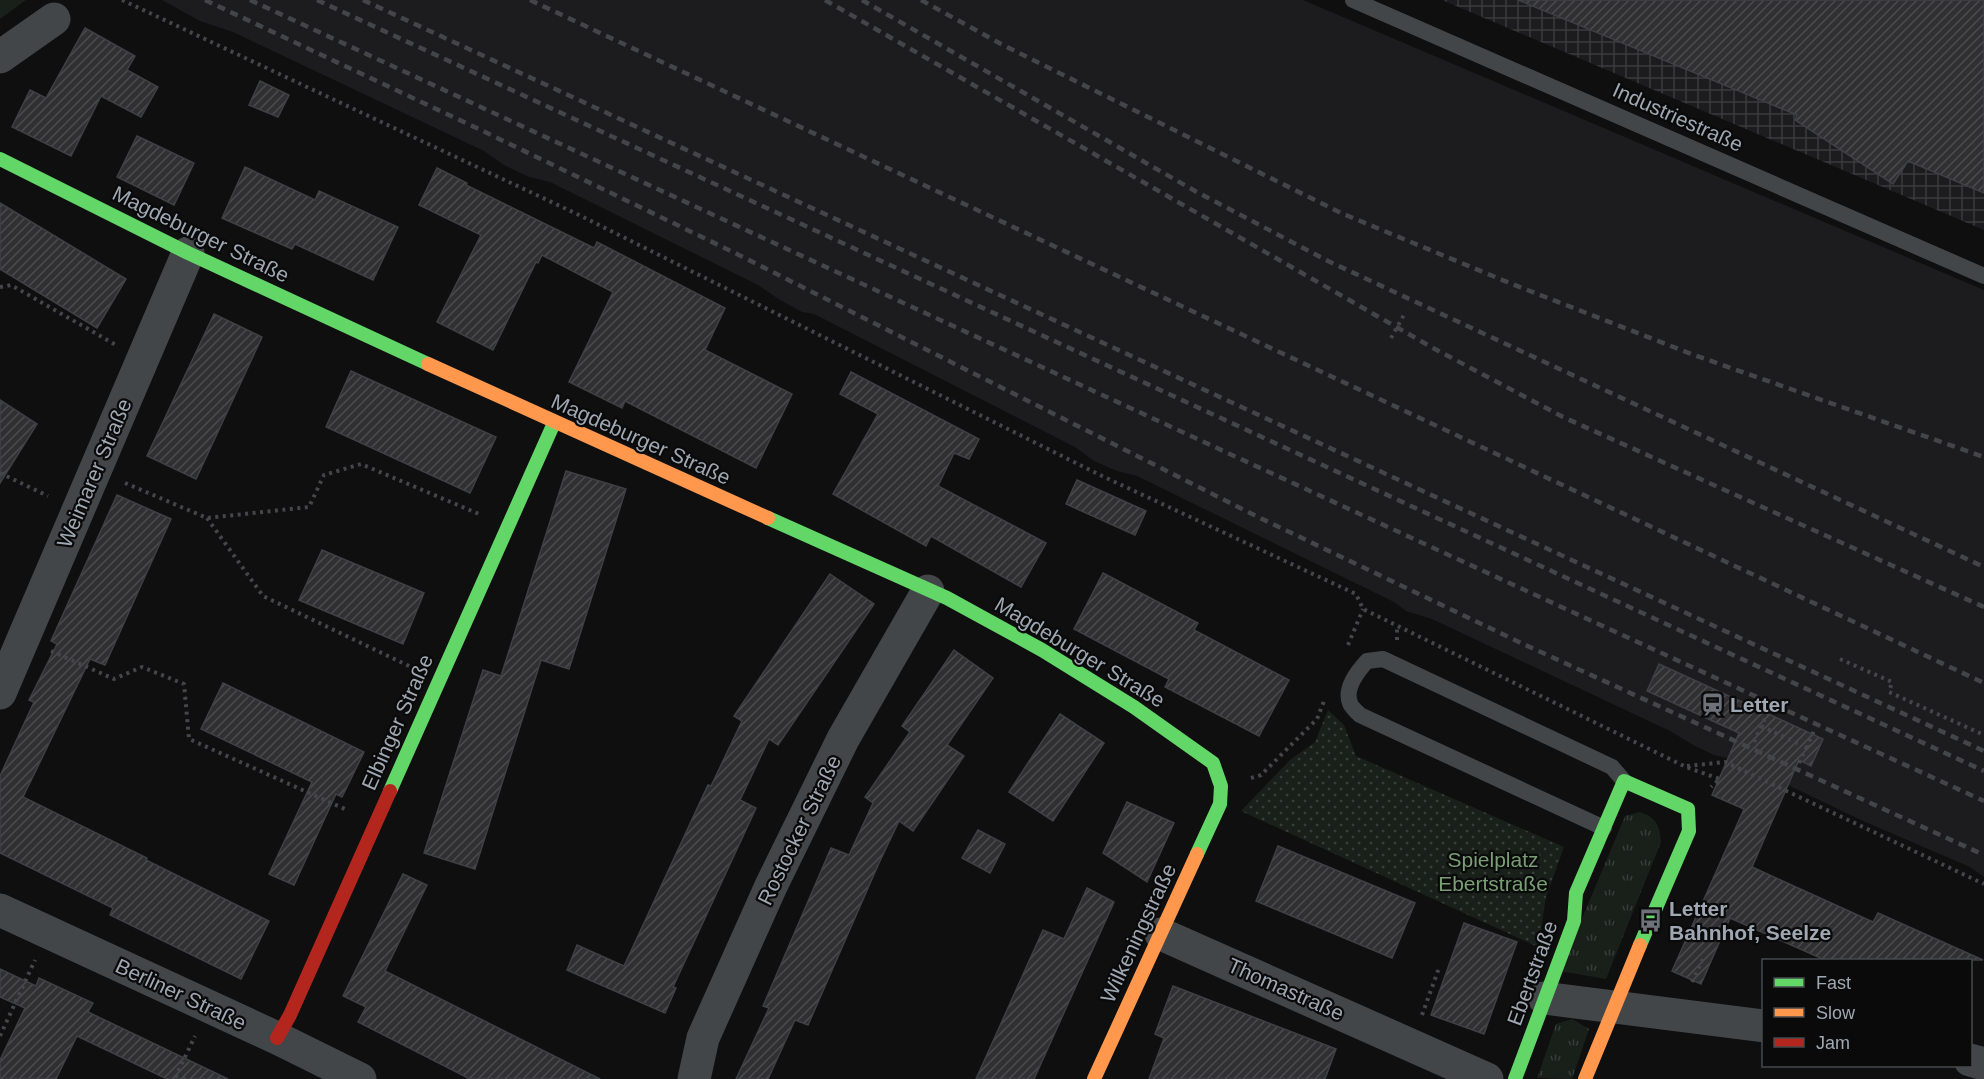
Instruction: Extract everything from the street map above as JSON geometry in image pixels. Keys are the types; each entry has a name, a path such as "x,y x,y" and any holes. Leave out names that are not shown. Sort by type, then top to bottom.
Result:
{"street":[{"path":"0,57 54,19"},
{"name":"Magdeburger Straße","path":"0,159 188,253 554,423 947,598 1042,650 1134,707 1213,763 1221,786 1220,804"},
{"name":"Weimarer Straße","path":"0,693 188,253"},
{"name":"Elbinger Straße","path":"278,1038 554,423"},
{"name":"Rostocker Straße","path":"694,1079 703,1038 771,886 843,740 928,591"},
{"path":"1586,1079 1613,1008 1689,831 1688,809 1624,781"},
{"name":"Ebertstraße","path":"1515,1079 1574,921 1576,893 1624,781"},
{"name":"Wilkeningstraße","path":"1096,1078 1220,804"},
{"name":"Berliner Straße","path":"0,910 278,1038 360,1079"},
{"name":"Thomastraße","path":"1161,934 1487,1079"},
{"path":"1544,998 1762,1026"}],"lane":[{"name":"Industriestraße","path":"1353,0 1984,276"},
{"path":"1604,828 1360,715 1350,703 1349,689 1357,672 1366,661 1383,659 1612,767 1624,781"}],"path":[{"path":"122,0 577,214 1102,476 1356,594 1363,609 1686,766 1725,762 1984,884"},
{"path":"0,286 11,285 142,360"},
{"path":"1390,338 1405,313"},
{"path":"95,471 207,518 309,507 324,475 361,464 507,526"},
{"path":"0,474 78,510"},
{"path":"207,518 263,596 439,680"},
{"path":"1344,653 1363,609"},
{"path":"23,639 114,679 142,667 184,684 189,739 375,823"},
{"path":"1840,659 1892,682 1889,692 1984,735"},
{"path":"1221,786 1261,776 1317,719 1326,697"},
{"path":"1754,742 1769,711"},
{"path":"1761,726 1799,744"},
{"path":"1799,763 1806,748 1810,749 1807,746 1814,731"},
{"path":"0,1036 48,933"},
{"path":"1692,982 1703,959"},
{"path":"1411,1045 1439,968"},
{"path":"184,1079 175,1077 210,1007"}],"shaded area":[{"path":"162,0 1303,0 1984,290 1984,877 1970,867 1863,821 1736,760 1714,755 1670,731 1432,619 1406,611 1394,602 1137,476 1117,471 1094,461 1075,447 814,314 802,312 758,285 550,182 529,177 504,165 484,151 233,32 200,21"},
{"path":"1442,0 1984,0 1984,230"}],"green space":[{"path":"0,0 26,0 0,19"},
{"name":"Spielplatz Ebertstraße","path":"1328,710 1344,725 1356,756 1564,847 1546,897 1538,947 1241,811 1290,760 1315,742"},
{"path":"1640,812 1654,820 1661,842 1606,979 1560,971 1625,816"},
{"path":"1572,1019 1589,1029 1572,1079 1537,1078 1556,1024"}],"building":[{"path":"1518,0 1984,0 1984,193 1908,161 1893,184 1795,120 1797,115"},
{"path":"85,28 135,56 127,70 158,87 141,117 101,96 71,156 12,127 30,90 46,98"},
{"path":"260,81 289,95 278,117 249,105"},
{"path":"137,136 194,163 174,205 117,177"},
{"path":"245,167 315,200 319,191 398,227 373,280 295,244 292,249 222,218"},
{"path":"437,168 467,183 466,185 594,248 597,242 725,308 705,350 792,394 756,468 625,401 622,408 569,382 613,292 542,255 538,263 536,262 493,350 437,322 481,235 419,205"},
{"path":"0,203 126,279 97,328 0,269"},
{"path":"214,314 262,337 196,479 147,456"},
{"path":"351,371 496,437 470,493 326,427"},
{"path":"851,372 979,439 969,459 954,453 938,486 1046,543 1021,587 931,536 926,546 833,494 878,414 840,394"},
{"path":"0,400 37,424 0,483"},
{"path":"566,471 626,489 569,669 541,660 475,869 424,853 483,670 501,676"},
{"path":"1077,480 1146,511 1135,535 1066,504"},
{"path":"117,495 171,519 105,665 90,659 23,797 269,921 241,979 110,915 113,908 0,853 0,776 34,702 29,700 57,644 51,641"},
{"path":"322,550 424,593 403,644 299,600"},
{"path":"1103,573 1198,623 1194,630 1289,680 1259,736 1165,687 1169,679 1074,629"},
{"path":"830,574 874,604 778,745 769,739 740,800 756,808 673,987 676,988 665,1013 567,970 577,945 624,966 708,785 711,786 742,721 734,716"},
{"path":"954,650 993,678 947,745 964,756 913,831 899,821 808,1025 795,1020 768,1079 736,1079 769,1008 763,1006 831,848 849,855 873,803 865,797 910,732 902,726"},
{"path":"1659,664 1823,739 1811,766 1799,760 1752,867 1873,922 1878,913 1983,960 1823,959 1730,918 1701,984 1672,971 1744,809 1712,795 1739,733 1647,691"},
{"path":"223,683 364,752 342,797 336,794 294,885 269,874 312,782 201,729"},
{"path":"1060,714 1104,743 1053,821 1009,792"},
{"path":"1127,802 1174,823 1147,882 1103,853"},
{"path":"978,830 1005,844 990,873 962,858"},
{"path":"1278,846 1415,903 1392,958 1256,901"},
{"path":"403,874 427,885 385,971 600,1079 470,1079 358,1022 366,1007 343,996"},
{"path":"1087,888 1114,902 1034,1079 976,1079 1043,930 1064,939"},
{"path":"1464,923 1517,942 1484,1034 1431,1015"},
{"path":"0,969 36,986 39,978 93,1003 88,1012 228,1079 167,1079 77,1036 56,1079 0,1079 0,1060 25,1008 0,997"},
{"path":"1173,986 1336,1049 1325,1079 1149,1079 1164,1038 1155,1034"}],"railway":[{"path":"205,0 737,254 1256,516 1519,642 1984,855"},
{"path":"250,0 1984,801"},
{"path":"317,0 1984,771"},
{"path":"363,0 1984,751"},
{"path":"530,0 1984,683"},
{"path":"825,0 1433,348 1563,417 1984,607"},
{"path":"862,0 1195,191 1328,261 1984,567"},
{"path":"921,0 1001,44 1341,213 1512,284 1694,355 1984,457"}],"traffic: fast":[{"path":"0,159 188,253 428,364"},
{"path":"390,791 554,423"},
{"path":"768,518 947,598 1042,650 1134,707 1213,763 1221,786 1220,804 1197,854"},
{"path":"1515,1079 1574,921 1576,893 1624,781 1688,809 1689,831 1640,945"}],"traffic: slow":[{"path":"428,364 768,518"},
{"path":"1094,1079 1197,854"},
{"path":"1585,1079 1640,945"}],"traffic: jam":[{"path":"277,1038 290,1015 390,791"}],"place":[{"name":"Letter","path":"1712,704"},
{"name":"Letter Bahnhof, Seelze","path":"1651,920"}]}
